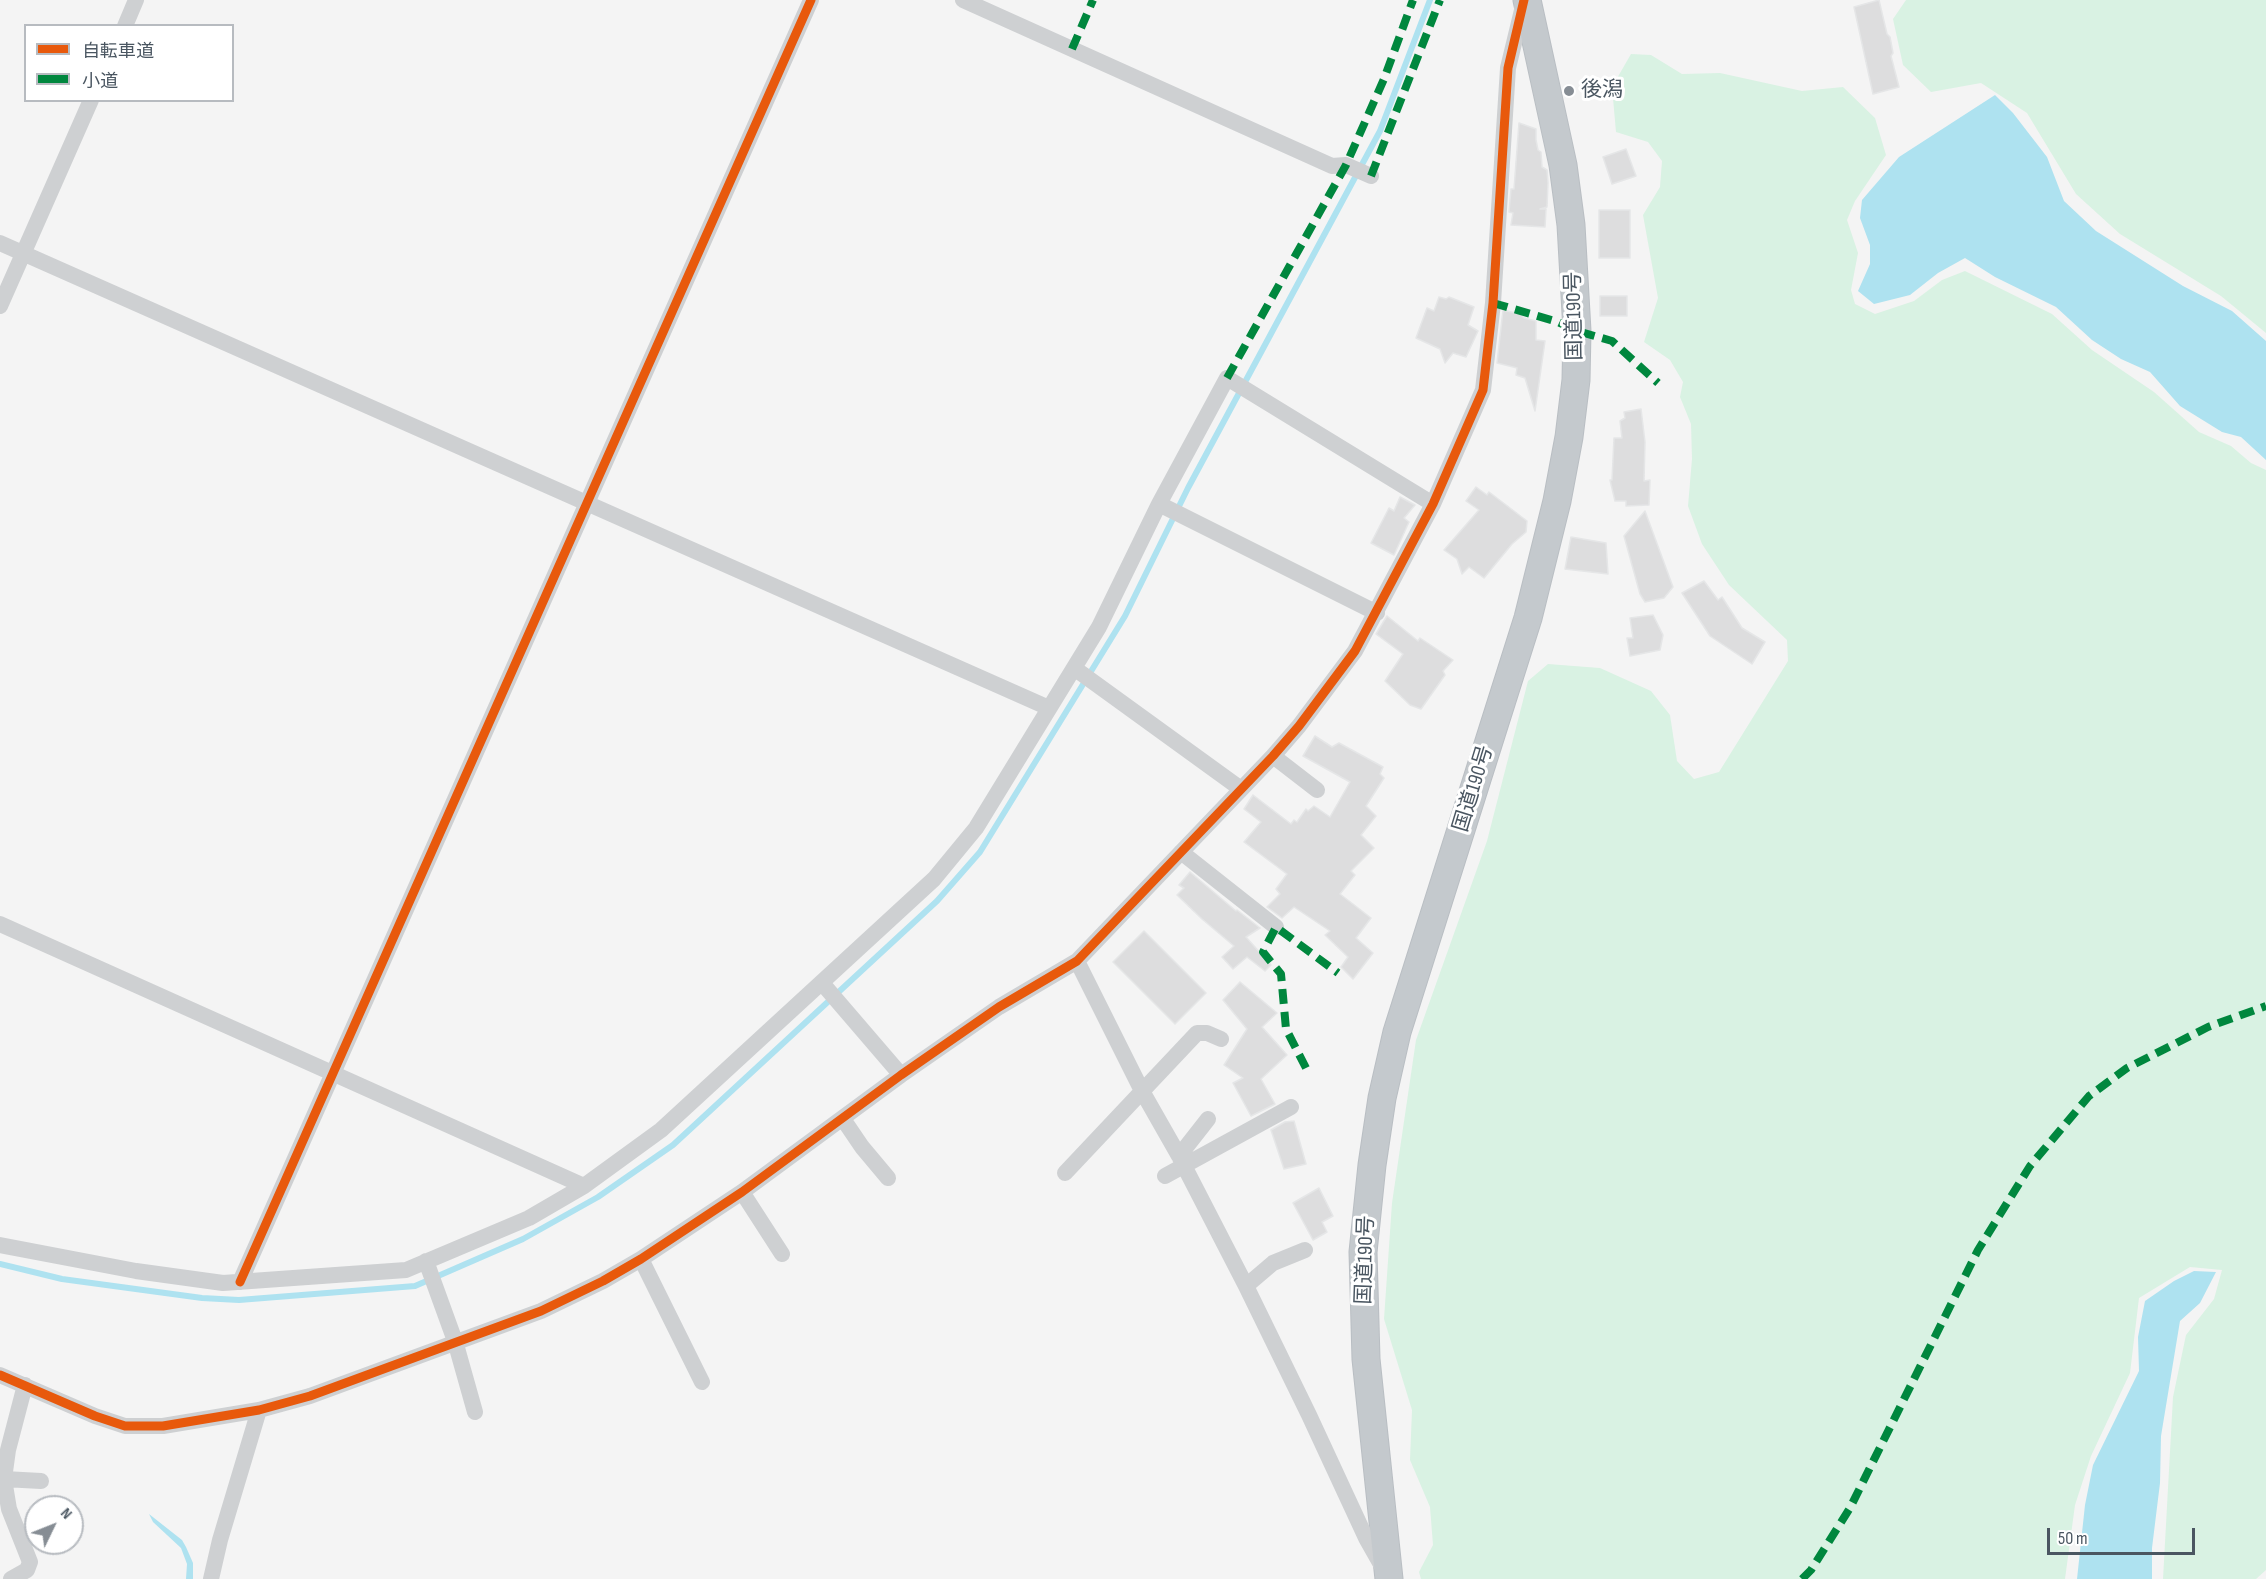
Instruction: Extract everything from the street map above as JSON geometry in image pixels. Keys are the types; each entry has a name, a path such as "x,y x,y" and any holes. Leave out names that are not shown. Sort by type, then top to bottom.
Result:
{"highway":[{"name":"国道190号","path":"1389,1579 1366,1359 1364,1252 1372,1165 1382,1098 1398,1032 1528,618 1557,501 1569,438 1576,380 1577,331 1563,165 1526,0"}],"street":[{"path":"126,24 136,0"},
{"path":"240,1282 811,0"},
{"path":"963,0 1332,166 1346,165 1371,176"},
{"path":"0,1375 95,1416 125,1426 163,1426 259,1410 310,1396 541,1311 603,1281 641,1259 742,1192 901,1075 999,1007 1077,961 1299,726 1355,651 1433,504 1483,390 1493,303 1508,68 1526,0"},
{"path":"0,306 90,102"},
{"path":"0,243 1049,708"},
{"path":"0,1245 136,1271 223,1283 406,1270 529,1218 584,1186 661,1130 934,879 969,837 1099,627 1159,504 1227,378 1433,504"},
{"path":"1159,504 1377,613"},
{"path":"1074,668 1241,789"},
{"path":"1273,756 1317,790"},
{"path":"1181,852 1276,927"},
{"path":"0,924 584,1186"},
{"path":"1077,961 1142,1091 1182,1161 1246,1286 1366,1538 1389,1579"},
{"path":"822,983 901,1075"},
{"path":"1065,1173 1197,1033 1207,1033 1221,1039"},
{"path":"1165,1176 1182,1161 1291,1107"},
{"path":"843,1119 862,1147 888,1178"},
{"path":"1182,1161 1208,1119"},
{"path":"742,1192 782,1254"},
{"path":"1246,1286 1273,1263 1305,1250"},
{"path":"641,1259 702,1382"},
{"path":"426,1262 455,1341 475,1412"},
{"path":"11,1579 27,1570 30,1562 9,1509 4,1479 8,1450 25,1385"},
{"path":"211,1579 229,1509 259,1410"},
{"path":"4,1479 41,1480"}],"green space":[{"path":"1906,0 2266,0 2266,333 2221,296 2120,234 2076,194 2027,113 1981,83 1931,92 1903,65 1893,19"},
{"path":"1631,54 1651,55 1682,74 1720,73 1802,91 1843,87 1875,118 1886,155 1855,201 1847,220 1858,253 1851,290 1855,304 1875,314 1914,301 1942,280 1965,271 2052,314 2092,350 2154,392 2199,432 2231,446 2251,463 2266,470 2266,1570 2256,1579 2163,1579 2173,1397 2186,1335 2214,1299 2222,1270 2190,1267 2139,1298 2130,1373 2091,1456 2075,1505 2065,1579 1421,1579 1419,1572 1433,1545 1430,1507 1410,1460 1412,1410 1384,1319 1392,1203 1416,1040 1487,841 1528,681 1548,664 1600,668 1651,691 1670,715 1677,761 1694,779 1719,772 1788,661 1787,640 1729,585 1702,544 1688,506 1692,459 1691,424 1680,397 1683,382 1670,360 1644,342 1658,298 1643,215 1660,187 1662,161 1648,142 1616,132 1612,87"}],"water":[{"path":"1995,95 2013,113 2047,157 2064,201 2096,231 2183,286 2232,311 2266,341 2266,460 2241,437 2222,432 2180,406 2150,372 2121,359 2092,340 2056,307 1995,277 1965,258 1938,273 1910,295 1874,304 1858,291 1870,264 1870,245 1860,218 1862,200 1899,157"},
{"path":"2194,1271 2216,1272 2200,1303 2180,1321 2161,1436 2160,1483 2152,1548 2152,1579 2077,1579 2085,1505 2093,1465 2139,1371 2138,1337 2145,1301 2174,1281"},
{"path":"149,1514 182,1540 193,1563 193,1579 186,1579 187,1564 181,1548 153,1522"}],"building":[{"path":"1879,0 1887,34 1890,37 1893,53 1891,56 1899,87 1873,94 1854,7"},
{"path":"1519,123 1536,129 1542,167 1547,170 1547,207 1540,209 1546,209 1545,227 1511,225 1513,213 1509,212 1511,189 1514,189"},
{"path":"1626,149 1636,176 1612,184 1603,157"},
{"path":"1599,210 1630,210 1630,258 1599,258"},
{"path":"1600,296 1627,296 1627,316 1600,316"},
{"path":"1439,297 1446,299 1449,297 1474,307 1468,325 1478,331 1466,357 1453,353 1445,363 1440,349 1416,338 1427,308 1434,311"},
{"path":"1503,310 1536,321 1536,340 1545,341 1535,411 1525,378 1516,375 1517,368 1497,363"},
{"path":"1641,409 1645,442 1644,481 1650,480 1649,505 1626,506 1626,501 1615,501 1610,480 1612,480 1614,438 1622,438 1620,421 1625,418 1624,412"},
{"path":"1476,487 1487,495 1489,492 1527,521 1526,532 1512,544 1484,578 1469,567 1462,574 1457,559 1444,550 1479,510 1466,501"},
{"path":"1400,497 1415,505 1404,518 1409,522 1394,555 1371,543 1389,508 1394,511"},
{"path":"1645,511 1673,587 1664,598 1645,602 1640,594 1624,536"},
{"path":"1571,537 1606,543 1608,574 1565,569"},
{"path":"1704,581 1718,600 1722,597 1742,628 1765,642 1752,664 1710,636 1682,593"},
{"path":"1653,615 1663,635 1660,650 1630,656 1627,638 1633,638 1630,618"},
{"path":"1387,616 1418,641 1420,638 1453,660 1443,671 1445,675 1421,709 1410,705 1385,681 1403,654 1376,634"},
{"path":"1315,736 1332,747 1339,743 1383,767 1380,774 1384,778 1366,806 1376,816 1361,835 1374,848 1351,871 1355,875 1340,894 1371,918 1356,938 1373,953 1353,979 1341,967 1348,957 1325,935 1330,931 1294,907 1282,918 1267,907 1280,894 1276,889 1287,874 1244,842 1261,822 1244,809 1253,795 1291,824 1294,820 1297,822 1306,809 1308,811 1314,806 1330,817 1350,782 1303,756"},
{"path":"1190,872 1260,928 1246,937 1271,965 1265,971 1247,957 1233,969 1222,957 1234,946 1177,895 1184,888 1179,885"},
{"path":"1144,931 1206,993 1175,1024 1113,962"},
{"path":"1240,982 1277,1013 1262,1027 1287,1055 1261,1079 1275,1104 1251,1116 1233,1083 1243,1078 1224,1065 1247,1029 1223,1000"},
{"path":"1294,1121 1306,1164 1284,1169 1271,1130 1285,1122"},
{"path":"1319,1188 1333,1216 1322,1222 1327,1232 1313,1240 1293,1203"}],"waterway":[{"path":"0,1264 62,1279 202,1298 239,1300 415,1286 523,1239 598,1197 673,1145 937,901 980,852 1125,616 1188,488 1380,131 1430,0"}],"marked path":[{"path":"1072,49 1093,0"},
{"path":"1227,378 1346,165 1384,79 1413,0"},
{"path":"1371,176 1440,0"},
{"path":"1493,303 1612,341 1658,383"},
{"path":"1306,1068 1286,1029 1281,974 1263,952 1276,927 1338,973"},
{"path":"1802,1579 1811,1570 1850,1508 1978,1250 2030,1166 2089,1096 2127,1068 2208,1027 2266,1006"}],"cycle path":[{"path":"240,1282 811,0"},
{"path":"0,1375 95,1416 125,1426 163,1426 259,1410 310,1396 541,1311 603,1281 641,1259 742,1192 901,1075 999,1007 1077,961 1299,726 1355,651 1433,504 1483,390 1493,303 1508,68 1524,0"}],"place":[{"name":"後潟","path":"1569,91"}]}
